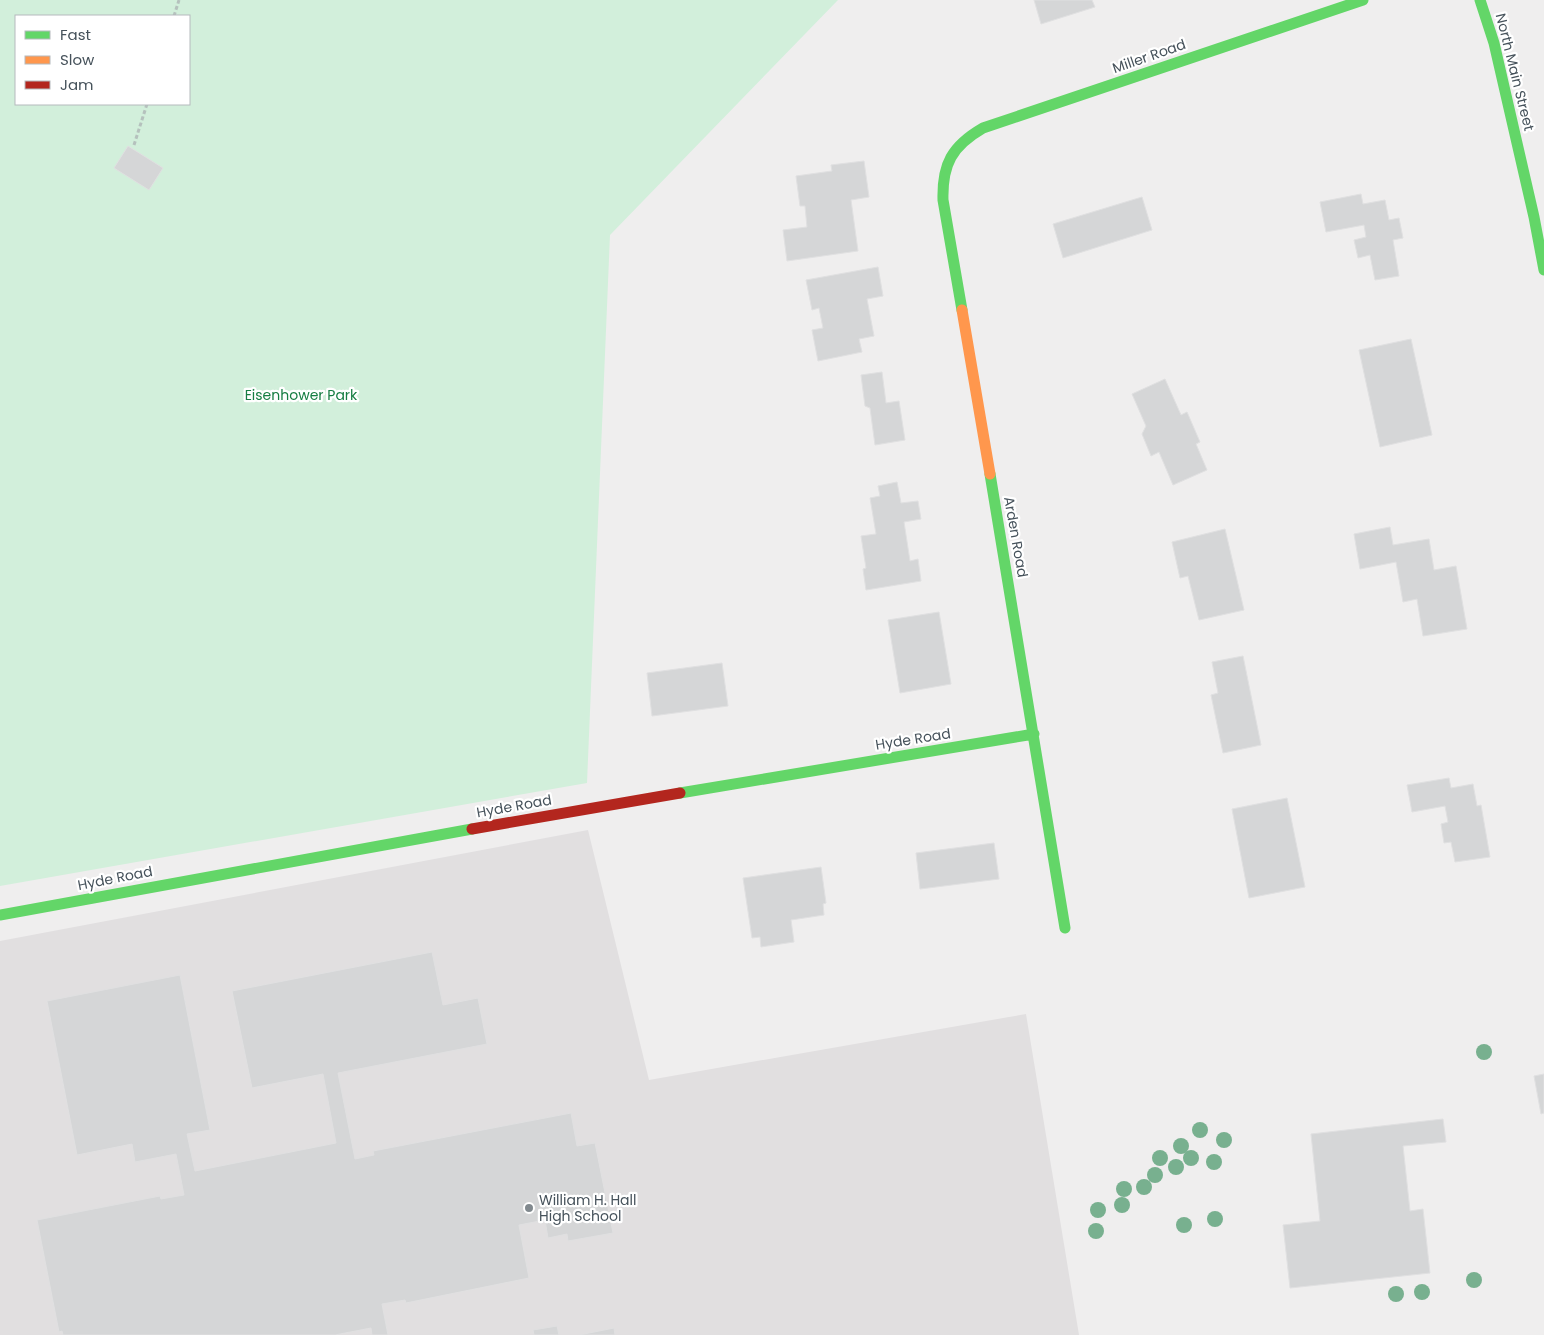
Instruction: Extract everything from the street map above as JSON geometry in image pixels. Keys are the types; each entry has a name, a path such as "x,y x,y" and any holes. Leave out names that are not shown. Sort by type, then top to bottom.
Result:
{"street":[{"name":"Miller Road","path":"952,152 966,137 983,128 1363,0"},
{"name":"North Main Street","path":"1480,0 1494,43 1534,217 1544,270"},
{"name":"Arden Road","path":"952,152 943,178 943,200 1065,928"},
{"name":"Hyde Road","path":"0,915 587,808 1034,734"}],"path":[{"path":"174,15 179,0"},
{"path":"134,145 147,105"}],"shaded area":[{"name":"William H. Hall High School","path":"588,830 649,1080 1026,1014 1079,1335 0,1335 0,941"}],"green space":[{"name":"Eisenhower Park","path":"0,0 838,0 610,235 587,783 0,886"}],"building":[{"path":"1034,0 1092,0 1095,7 1041,24"},
{"path":"128,146 163,168 149,190 114,168"},
{"path":"864,161 869,197 851,200 858,251 787,261 783,230 807,227 805,206 800,206 796,176 832,171 831,165"},
{"path":"1361,194 1363,204 1385,200 1389,220 1399,218 1403,238 1393,240 1399,276 1375,280 1370,255 1358,258 1354,240 1366,237 1364,225 1326,232 1320,202"},
{"path":"1142,197 1152,230 1063,258 1053,224"},
{"path":"878,267 883,296 867,299 874,336 859,339 862,352 818,361 812,330 823,328 819,308 812,310 806,280"},
{"path":"1411,339 1432,435 1380,447 1359,350"},
{"path":"882,372 886,403 899,401 905,440 875,445 870,408 865,406 861,375"},
{"path":"1165,379 1181,415 1187,412 1200,442 1196,444 1207,470 1173,485 1159,452 1151,456 1142,434 1146,426 1132,394"},
{"path":"897,482 901,503 918,501 921,519 904,522 910,561 918,559 921,581 866,590 863,569 866,568 861,536 876,534 870,498 880,496 878,486"},
{"path":"1390,527 1393,545 1429,539 1434,570 1456,566 1467,629 1423,636 1417,599 1403,602 1396,562 1360,569 1354,534"},
{"path":"1225,529 1244,610 1199,620 1188,576 1180,578 1172,542"},
{"path":"939,612 951,684 900,693 888,620"},
{"path":"1243,656 1261,745 1223,753 1211,695 1218,693 1212,662"},
{"path":"722,663 728,706 652,716 647,673"},
{"path":"1449,778 1451,788 1473,784 1477,806 1481,805 1490,857 1455,862 1451,842 1444,843 1441,824 1448,822 1445,806 1412,812 1407,785"},
{"path":"1287,798 1305,887 1249,898 1232,809"},
{"path":"994,843 999,879 920,889 916,853"},
{"path":"821,867 826,903 823,904 824,915 791,920 794,942 761,947 760,937 752,938 743,878"},
{"name":"William H. Hall High School","path":"432,952 443,1005 478,998 487,1044 338,1073 355,1159 374,1155 373,1151 571,1113 577,1146 595,1143 613,1233 568,1241 567,1234 548,1238 545,1220 519,1225 529,1278 406,1303 405,1300 382,1304 388,1335 372,1335 371,1328 335,1335 63,1335 62,1331 59,1332 37,1220 160,1196 161,1199 184,1195 176,1154 135,1162 132,1144 77,1155 47,1001 180,975 210,1130 187,1134 195,1171 336,1143 323,1074 252,1088 232,991"},
{"path":"1544,1074 1544,1113 1541,1114 1534,1076"},
{"path":"1443,1119 1446,1142 1403,1146 1410,1211 1423,1209 1430,1273 1290,1288 1283,1225 1320,1221 1311,1134"},
{"path":"557,1326 559,1335 534,1335 533,1330"},
{"path":"614,1328 615,1335 579,1335"}],"traffic: fast":[{"path":"962,310 943,200 943,187 944,176 951,157 956,149 972,135 983,128 1363,0"},
{"path":"1480,0 1494,43 1534,217 1544,270"},
{"path":"990,474 1065,928"},
{"path":"680,793 1034,734"},
{"path":"0,915 472,829"}],"traffic: slow":[{"path":"962,310 990,474"}],"traffic: jam":[{"path":"472,829 680,793"}],"place":[{"name":"William H. Hall High School","path":"529,1208"}]}
